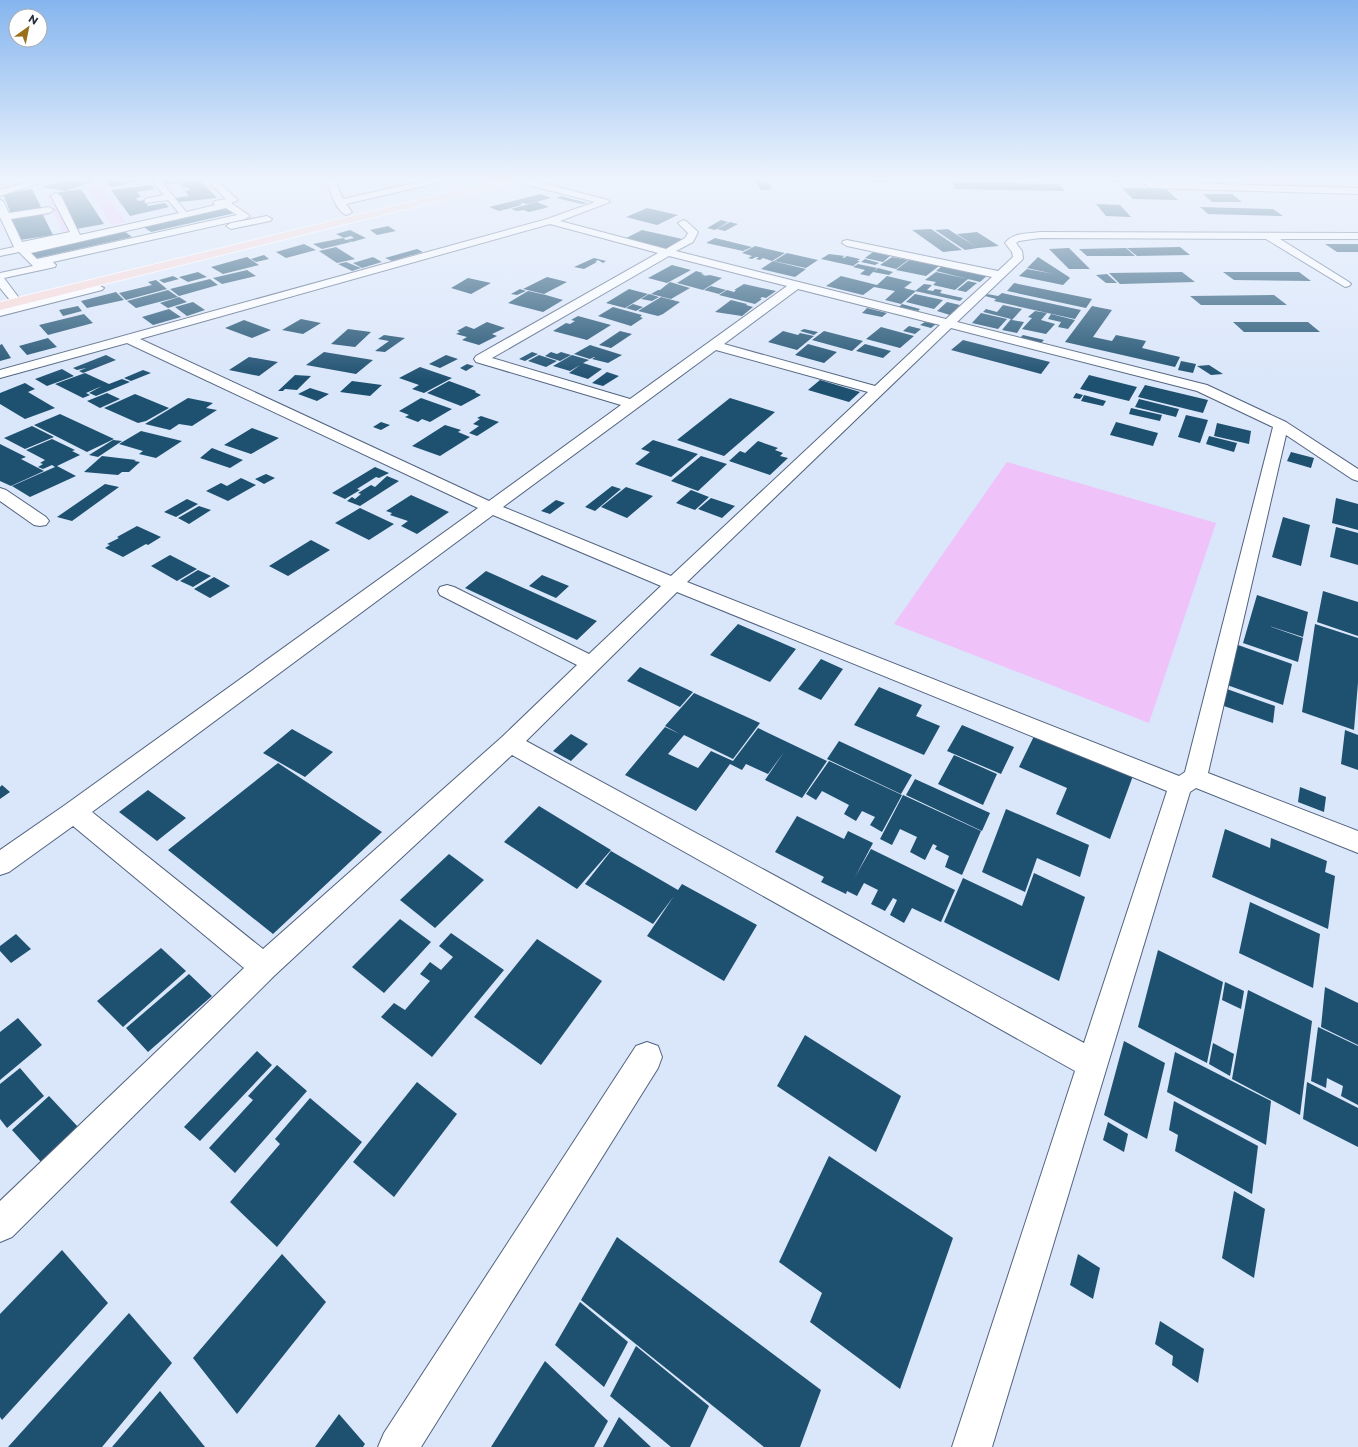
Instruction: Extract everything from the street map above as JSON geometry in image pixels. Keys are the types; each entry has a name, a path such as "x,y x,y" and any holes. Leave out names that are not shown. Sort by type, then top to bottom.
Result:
{"main road":[{"path":"0,306 8,297 40,283 202,246"},
{"path":"8,297 53,293 245,246"}],"street":[{"path":"14,246 26,270 53,293"},
{"path":"0,253 37,246"},
{"path":"49,246 24,251 35,263 112,246"},
{"path":"0,276 142,246"},
{"path":"0,374 461,246"},
{"path":"642,246 1202,388 1281,425 1358,476"},
{"path":"632,404 481,359 678,246"},
{"path":"859,246 1000,275"},
{"path":"0,1225 264,967 510,743 674,584 1018,258 1017,251 1012,246"},
{"path":"1284,246 1345,284"},
{"path":"0,280 8,297"},
{"path":"0,864 74,812 796,285"},
{"path":"0,312 98,288"},
{"path":"127,338 491,508 674,584 1188,782 1358,842"},
{"path":"714,344 878,391"},
{"path":"972,1447 1093,1064 1188,782 1281,425"},
{"path":"0,493 40,521"},
{"path":"447,591 592,664"},
{"path":"510,743 1093,1064"},
{"path":"74,812 264,967"},
{"path":"398,1447 549,1208 647,1057"}],"shaded area":[{"path":"1007,462 1216,523 1149,723 894,624"}],"building":[{"path":"53,246 93,246 37,258 29,251"},
{"path":"299,246 307,246 316,250 286,258 276,252"},
{"path":"316,246 336,246 322,249"},
{"path":"647,246 676,246 668,250"},
{"path":"718,246 746,246 752,247 743,251"},
{"path":"755,246 785,253 772,261 763,258 760,260 756,259 759,257 752,259 748,258 752,256 742,253"},
{"path":"934,246 955,246 962,250 943,252"},
{"path":"958,246 974,246 978,248 965,250"},
{"path":"974,246 999,246 978,248"},
{"path":"1327,246 1358,246 1358,252 1337,252"},
{"path":"336,247 355,259 337,263 319,251"},
{"path":"1180,247 1190,255 1137,256 1127,248"},
{"path":"1069,248 1090,269 1069,269 1049,249"},
{"path":"1126,248 1135,256 1087,256 1079,249"},
{"path":"417,249 423,252 392,261 385,258"},
{"path":"873,252 890,256 883,262 865,258"},
{"path":"787,253 818,260 806,268 774,261"},
{"path":"829,254 845,256 842,257 844,258 847,256 860,259 857,261 860,261 853,266 821,259"},
{"path":"264,255 269,259 256,262 251,259"},
{"path":"247,257 259,265 223,274 211,267"},
{"path":"373,257 382,262 362,268 353,263"},
{"path":"892,257 908,260 896,269 880,265"},
{"path":"1038,257 1070,278 1063,285 1019,276 1027,269 1054,274 1027,268"},
{"path":"594,258 606,261 603,263 598,260 584,269 574,267"},
{"path":"865,259 879,263 875,265 861,262"},
{"path":"909,260 939,266 926,276 896,270"},
{"path":"773,261 806,269 795,277 761,269"},
{"path":"346,262 361,268 352,271 338,264"},
{"path":"858,264 877,268 869,276 860,274 865,270 853,267"},
{"path":"672,265 691,270 667,283 648,278"},
{"path":"942,266 989,274 980,282 936,271"},
{"path":"878,268 893,272 889,275 873,272"},
{"path":"247,270 256,276 222,284 213,278"},
{"path":"696,271 703,273 701,274 705,275 703,276 710,275 722,278 703,290 677,283"},
{"path":"198,272 207,277 188,282 179,277"},
{"path":"936,272 968,279 955,290 933,285 936,282 925,280"},
{"path":"1182,272 1195,282 1120,284 1109,273"},
{"path":"1223,272 1299,272 1311,281 1234,280"},
{"path":"1107,274 1117,283 1106,283 1096,275"},
{"path":"173,276 179,279 164,283 159,280"},
{"path":"841,276 877,285 887,276 912,282 904,288 916,291 901,304 885,300 895,291 874,287 863,295 826,286"},
{"path":"547,277 567,282 544,294 523,289"},
{"path":"468,278 491,283 471,294 451,288"},
{"path":"210,279 218,285 179,296 170,289"},
{"path":"156,280 167,289 126,300 119,293 152,285 148,282"},
{"path":"968,281 977,283 966,292 957,290"},
{"path":"670,282 690,288 671,299 651,294 660,290"},
{"path":"1014,283 1092,299 1086,308 1007,291"},
{"path":"744,284 776,291 766,298 762,297 760,299 762,299 755,304 719,295 727,290 734,292 736,290 734,290"},
{"path":"924,284 932,285 927,290 942,290 940,293 963,298 960,301 915,291"},
{"path":"711,286 726,290 719,294 704,290"},
{"path":"520,289 526,291 517,295 511,294"},
{"path":"629,289 648,294 625,308 606,303"},
{"path":"168,290 178,297 136,308 127,301"},
{"path":"528,291 563,300 543,312 508,303"},
{"path":"116,292 124,300 87,308 81,301"},
{"path":"1002,293 1081,310 1075,319 994,301 996,299 985,296 987,294 998,296"},
{"path":"649,294 659,297 652,301 641,299"},
{"path":"915,294 943,300 934,309 906,302"},
{"path":"1274,295 1287,305 1201,305 1190,296"},
{"path":"179,297 187,302 168,308 160,303"},
{"path":"661,297 680,302 658,316 638,311"},
{"path":"731,300 753,307 742,316 715,312"},
{"path":"193,302 205,310 187,316 175,307"},
{"path":"947,302 960,305 950,315 937,311"},
{"path":"633,304 643,307 636,311 626,308"},
{"path":"902,304 920,309 918,311 899,307"},
{"path":"1003,305 1022,309 1012,320 1024,322 1017,333 1002,330 1011,319 983,312 986,309 997,312"},
{"path":"78,306 82,311 63,316 59,310"},
{"path":"1092,306 1112,310 1093,337 1112,341 1116,335 1146,341 1142,348 1180,357 1175,367 1065,342"},
{"path":"613,307 642,315 640,317 643,318 631,326 598,316"},
{"path":"867,308 887,313 882,317 862,313"},
{"path":"169,309 181,317 153,325 142,317"},
{"path":"1035,311 1047,313 1041,320 1055,324 1046,334 1022,329 1032,318 1028,317"},
{"path":"981,313 1007,319 998,329 972,323"},
{"path":"84,314 93,323 48,335 39,325"},
{"path":"1051,314 1075,320 1068,329 1058,327 1061,322 1048,319"},
{"path":"578,316 611,325 587,340 553,331 566,323 570,324 575,321 571,320"},
{"path":"301,319 321,323 303,334 282,330"},
{"path":"244,320 271,330 252,338 225,328"},
{"path":"487,322 505,328 492,334 497,336 479,345 462,340 467,337 456,334 460,332 457,331 466,326 474,329"},
{"path":"925,322 936,324 931,328 920,325"},
{"path":"1233,322 1308,322 1320,332 1244,332"},
{"path":"909,326 921,329 915,334 903,331"},
{"path":"881,327 914,336 900,348 866,339"},
{"path":"348,329 371,332 355,347 331,344"},
{"path":"804,329 818,332 814,335 800,331"},
{"path":"620,331 632,334 611,348 599,345"},
{"path":"783,331 798,335 800,333 814,336 797,350 768,342"},
{"path":"824,331 863,341 852,351 812,340"},
{"path":"384,335 405,338 385,352 375,351 389,341 378,339"},
{"path":"1023,335 1044,340 1040,344 1019,339"},
{"path":"48,338 57,347 27,355 19,346"},
{"path":"963,340 1050,362 1041,374 951,350"},
{"path":"2,344 11,358 0,361 0,345"},
{"path":"808,344 837,352 824,363 795,355"},
{"path":"865,344 891,351 883,358 856,351"},
{"path":"590,345 622,355 608,363 592,359 595,357 590,359 574,354"},
{"path":"324,352 373,360 356,374 306,365"},
{"path":"532,352 538,354 525,361 519,359"},
{"path":"551,352 557,354 561,352 571,355 560,361 545,356"},
{"path":"106,355 116,360 83,373 79,371 86,368 77,370 73,368"},
{"path":"446,355 458,359 440,368 429,364"},
{"path":"539,355 557,361 546,367 528,361"},
{"path":"572,355 589,360 583,363 602,369 588,379 569,373 580,365 570,371 553,366"},
{"path":"249,357 278,362 259,376 229,370"},
{"path":"1181,361 1196,364 1193,373 1178,370"},
{"path":"467,364 474,366 466,371 460,368"},
{"path":"1209,365 1223,374 1211,375 1197,366"},
{"path":"420,367 452,378 424,393 412,389 419,385 399,378"},
{"path":"62,369 74,376 47,386 35,379"},
{"path":"143,370 151,373 131,381 124,378"},
{"path":"607,372 619,376 603,386 592,383"},
{"path":"85,373 109,384 122,379 130,382 96,396 89,393 102,386 86,393 90,395 83,398 55,384"},
{"path":"295,375 311,376 297,390 285,389 283,391 278,391"},
{"path":"1089,375 1137,387 1129,401 1080,389"},
{"path":"820,380 860,392 849,402 808,390"},
{"path":"352,381 382,385 370,396 340,392"},
{"path":"449,381 476,391 475,392 481,395 461,406 427,393"},
{"path":"25,383 35,389 28,392 55,408 25,419 0,404 0,393"},
{"path":"1145,385 1208,400 1203,413 1138,397"},
{"path":"310,388 329,394 317,401 298,394"},
{"path":"107,393 120,399 100,408 87,401"},
{"path":"1076,393 1083,395 1080,399 1073,398"},
{"path":"135,394 169,408 146,421 138,423 104,408"},
{"path":"1084,395 1106,401 1103,406 1081,401"},
{"path":"188,398 213,403 206,408 217,410 192,426 179,424 170,430 145,424"},
{"path":"421,398 452,409 430,422 422,419 418,422 405,417 409,415 399,411"},
{"path":"730,398 775,412 724,456 677,440"},
{"path":"1139,399 1179,409 1176,417 1135,407"},
{"path":"1131,408 1162,415 1160,421 1129,414"},
{"path":"60,414 114,439 87,452 34,425"},
{"path":"1186,415 1208,420 1200,443 1178,437"},
{"path":"481,416 499,422 477,436 469,433 479,426 473,424 480,419 477,418"},
{"path":"381,422 390,425 381,430 373,427"},
{"path":"1116,422 1158,433 1153,446 1110,435"},
{"path":"1217,423 1251,431 1249,444 1214,436"},
{"path":"445,425 461,430 458,432 470,437 440,456 412,446"},
{"path":"32,426 54,437 25,449 4,438"},
{"path":"252,428 279,438 251,454 224,445"},
{"path":"141,431 182,441 156,458 139,454 143,451 119,444"},
{"path":"1209,436 1237,443 1234,452 1206,444"},
{"path":"52,439 75,450 72,451 80,455 57,466 76,476 30,497 12,486 55,467 52,465 43,469 38,467 43,464 40,463 45,460 26,450"},
{"path":"113,440 122,441 98,457 89,455"},
{"path":"653,440 698,454 671,477 635,464 650,452 641,449"},
{"path":"758,441 778,448 775,450 783,453 780,456 788,458 770,475 729,461 740,451 745,453"},
{"path":"0,444 26,457 21,459 44,471 11,486 0,481"},
{"path":"212,448 243,460 230,468 200,458"},
{"path":"1291,452 1314,458 1311,468 1287,461"},
{"path":"102,456 136,460 134,461 140,462 129,472 122,472 118,475 84,472"},
{"path":"701,456 727,464 698,491 671,481"},
{"path":"375,467 389,473 379,478 376,477 357,489 360,490 345,499 332,493"},
{"path":"266,474 275,478 264,484 255,479"},
{"path":"387,476 399,481 360,506 347,501 352,497 355,499 361,494 358,493 371,485 375,487"},
{"path":"241,478 256,485 228,501 206,491 221,483 227,486"},
{"path":"105,484 119,487 72,521 57,517"},
{"path":"612,486 621,489 595,511 585,507"},
{"path":"626,487 653,496 627,518 601,507"},
{"path":"691,490 709,497 695,510 676,503"},
{"path":"411,495 449,512 417,534 401,526 408,521 390,515 392,513 386,511"},
{"path":"711,498 735,506 722,518 698,509"},
{"path":"1336,498 1358,504 1358,530 1332,523"},
{"path":"187,499 198,504 176,517 164,512"},
{"path":"556,500 565,503 550,514 541,511"},
{"path":"199,506 211,510 189,524 178,518"},
{"path":"360,508 394,524 369,540 335,523"},
{"path":"1283,517 1310,525 1301,566 1272,557"},
{"path":"137,526 161,537 123,557 105,548 110,545 107,544 119,538 117,537"},
{"path":"1336,527 1358,533 1358,565 1330,557"},
{"path":"311,540 330,550 288,576 269,566"},
{"path":"170,555 197,569 177,581 151,566"},
{"path":"198,570 211,576 193,587 180,581"},
{"path":"486,571 597,621 577,640 465,588"},
{"path":"542,575 569,586 556,598 529,586"},
{"path":"214,577 230,586 210,598 194,589"},
{"path":"1323,591 1358,602 1358,636 1317,622"},
{"path":"1257,595 1308,612 1303,637 1266,625 1303,638 1298,662 1243,643"},
{"path":"738,624 796,649 770,682 710,655"},
{"path":"1315,624 1358,638 1358,683 1354,730 1302,712"},
{"path":"1238,645 1292,664 1283,705 1227,685"},
{"path":"821,659 843,669 821,700 798,689"},
{"path":"640,667 693,692 680,707 627,681"},
{"path":"879,687 922,705 916,716 940,726 924,755 854,725"},
{"path":"1224,688 1275,706 1273,723 1221,705"},
{"path":"694,693 760,723 733,759 684,735 668,754 698,768 711,751 733,761 758,728 827,761 802,798 765,780 784,752 768,774 746,764 742,770 730,764 696,811 625,775 665,727 680,734 665,726"},
{"path":"962,725 1014,747 1001,774 947,751"},
{"path":"292,729 333,752 305,777 263,753"},
{"path":"1345,730 1358,735 1358,770 1341,764"},
{"path":"1036,732 1134,773 1110,839 1056,814 1067,788 1019,767"},
{"path":"571,734 588,744 571,761 553,751"},
{"path":"839,741 912,775 901,794 827,759"},
{"path":"954,755 997,774 983,805 938,784"},
{"path":"829,761 902,795 882,832 870,825 875,817 862,811 856,821 844,814 849,805 822,791 816,800 806,794"},
{"path":"278,763 382,832 273,934 168,850"},
{"path":"915,779 990,813 982,831 906,795"},
{"path":"2,785 10,792 0,799 0,787"},
{"path":"1300,787 1326,797 1324,812 1298,802"},
{"path":"148,790 186,818 157,841 119,812"},
{"path":"903,795 981,831 962,875 945,867 949,856 935,849 937,846 933,844 925,860 910,852 917,837 900,829 892,845 880,839"},
{"path":"539,806 611,850 577,889 504,842"},
{"path":"1006,809 1089,845 1080,877 1037,858 1025,892 982,872"},
{"path":"797,816 844,839 848,831 873,843 855,877 871,849 955,890 941,922 912,908 904,923 890,915 897,900 893,898 885,911 871,904 878,890 864,883 857,896 847,891 846,894 821,882 824,877 775,852"},
{"path":"1225,829 1270,848 1271,838 1327,861 1325,872 1335,876 1328,929 1212,877"},
{"path":"611,851 678,890 682,884 757,925 724,981 647,936 674,896 653,924 585,884"},
{"path":"449,854 484,880 435,928 400,900"},
{"path":"1034,873 1085,897 1059,981 944,922 963,878 1022,906"},
{"path":"1250,902 1320,934 1313,988 1239,953"},
{"path":"400,919 431,942 384,993 352,967"},
{"path":"451,933 504,970 432,1057 381,1017 394,1003 405,1010 430,981 420,974 430,962 441,970 453,957 439,946"},
{"path":"16,934 31,949 11,963 0,951 0,946"},
{"path":"537,939 602,981 541,1065 474,1017"},
{"path":"161,948 186,971 123,1027 97,1001"},
{"path":"1158,950 1223,982 1207,1063 1138,1027"},
{"path":"189,974 212,996 148,1052 126,1028"},
{"path":"1225,982 1244,991 1241,1009 1222,1000"},
{"path":"1325,987 1358,1003 1358,1045 1321,1027"},
{"path":"1248,990 1312,1021 1300,1115 1232,1079"},
{"path":"18,1018 42,1045 0,1080 0,1032"},
{"path":"1318,1027 1358,1046 1358,1105 1341,1096 1343,1086 1327,1078 1326,1088 1311,1081"},
{"path":"805,1035 901,1096 876,1152 777,1086"},
{"path":"1124,1041 1165,1063 1147,1139 1104,1115"},
{"path":"1213,1043 1234,1054 1230,1076 1209,1064"},
{"path":"257,1051 272,1065 200,1141 184,1127"},
{"path":"1175,1052 1271,1101 1266,1145 1167,1092"},
{"path":"277,1065 307,1091 235,1173 209,1148 253,1100 248,1096"},
{"path":"20,1068 44,1096 7,1128 0,1119 0,1084"},
{"path":"417,1082 457,1114 394,1197 353,1162"},
{"path":"1307,1082 1358,1108 1358,1147 1303,1119"},
{"path":"49,1096 79,1128 42,1163 12,1130"},
{"path":"310,1098 362,1142 277,1247 230,1202 280,1144 275,1139"},
{"path":"1174,1101 1258,1146 1252,1194 1175,1151 1178,1135 1169,1130"},
{"path":"1108,1122 1128,1134 1124,1152 1103,1140"},
{"path":"829,1156 953,1238 900,1389 810,1322 822,1293 779,1262"},
{"path":"1234,1191 1265,1209 1254,1278 1222,1258"},
{"path":"617,1237 821,1390 800,1447 764,1447 581,1300"},
{"path":"62,1250 108,1303 2,1420 0,1417 0,1314"},
{"path":"282,1254 326,1302 237,1414 193,1358"},
{"path":"1078,1254 1100,1268 1093,1299 1070,1285"},
{"path":"580,1302 628,1342 604,1387 555,1345"},
{"path":"129,1313 172,1363 102,1447 8,1447"},
{"path":"1160,1321 1204,1349 1198,1383 1172,1365 1173,1356 1155,1344"},
{"path":"636,1346 709,1406 690,1447 671,1447 610,1396"},
{"path":"545,1361 608,1421 594,1447 491,1447"},
{"path":"160,1391 205,1447 112,1447"},
{"path":"339,1414 365,1444 363,1447 315,1447"},
{"path":"619,1417 651,1447 603,1447"}]}
